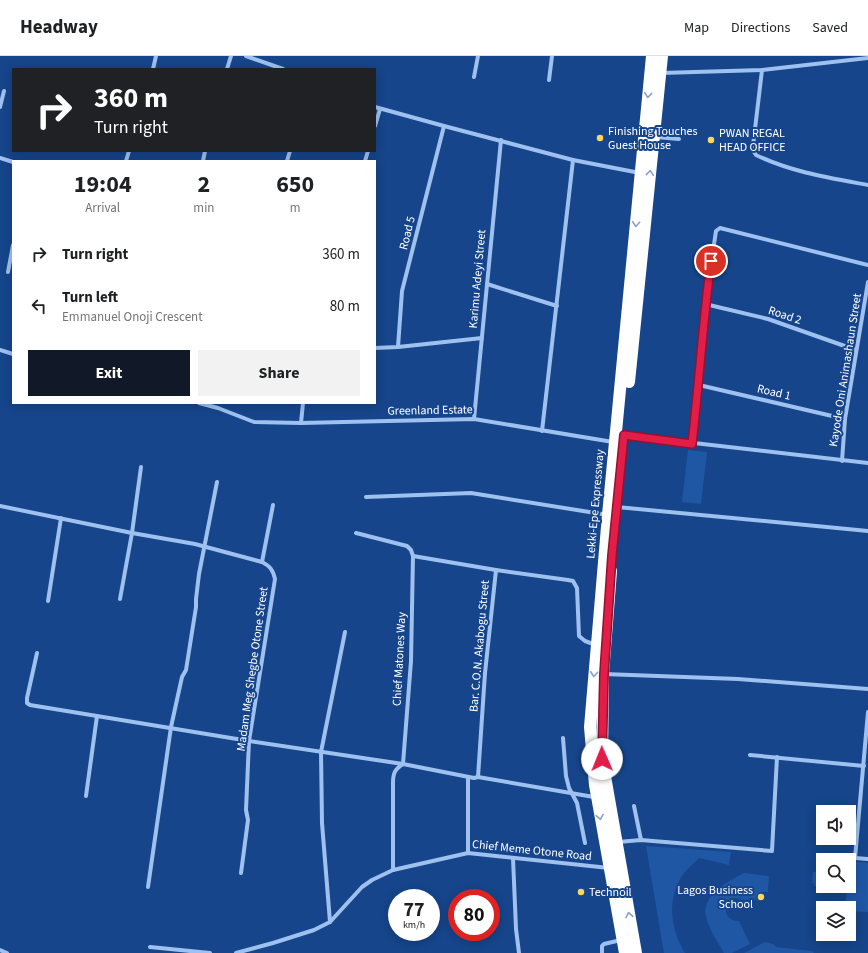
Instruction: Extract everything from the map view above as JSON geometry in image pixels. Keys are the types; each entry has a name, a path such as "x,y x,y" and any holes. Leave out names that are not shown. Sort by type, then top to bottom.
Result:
{"highway":[{"name":"Lekki-Epe Expressway","path":"628,353 640,173 652,56"},
{"name":"Lekki-Epe Expressway","path":"625,953 592,766 590,727 596,645 662,56"},
{"name":"Lekki-Epe Expressway","path":"612,511 612,556 604,674 602,759 636,953"}],"street":[{"path":"152,68 156,56"},
{"path":"227,68 231,56"},
{"path":"246,56 280,68"},
{"path":"474,77 478,56"},
{"path":"549,80 552,56"},
{"path":"660,73 762,70 868,58"},
{"path":"762,70 753,146 756,155 788,167 821,176 868,185"},
{"path":"0,107 4,92"},
{"path":"376,107 573,160 640,173"},
{"path":"376,123 380,109"},
{"name":"Road 5","path":"398,347 402,291 444,126"},
{"path":"653,137 679,139"},
{"name":"Karimu Adeyi Street","path":"474,419 500,140"},
{"path":"0,158 12,162"},
{"path":"542,430 573,160"},
{"path":"692,444 699,385 705,304 714,233 720,228 868,265"},
{"path":"8,272 12,250"},
{"name":"Kayode Oni Animashaun Street","path":"842,461 845,419 868,282"},
{"path":"487,284 557,306"},
{"name":"Road 2","path":"705,304 768,319 856,350"},
{"path":"376,348 482,338"},
{"path":"0,350 12,354"},
{"name":"Road 1","path":"699,385 845,419"},
{"name":"Greenland Estate","path":"203,404 218,408 254,422 301,423 474,419 542,430 619,439 692,444 868,463"},
{"path":"218,408 219,404"},
{"path":"301,423 303,404"},
{"path":"120,599 132,533 141,467"},
{"path":"148,887 171,727 182,677 186,670 196,607 196,592 216,482"},
{"path":"366,497 471,494 612,511 868,531"},
{"path":"0,506 132,533 187,542 262,562 273,505"},
{"path":"48,601 61,518"},
{"path":"356,533 407,546 412,550 413,556"},
{"name":"Bar. C.O.N. Akabogu Street","path":"413,556 496,570 485,673 478,777"},
{"name":"Chief Matones Way","path":"403,764 411,661 413,556"},
{"name":"Madam Meg Shegbe Otone Street","path":"241,873 248,820 246,810 249,741 275,579 269,566 262,562"},
{"path":"496,570 561,578 573,581 577,588 579,636 585,641 596,645"},
{"path":"236,953 273,944 314,930 330,922 322,823 321,752 345,632"},
{"path":"36,653 27,698 27,703 30,705 249,741 403,764 468,777 478,777 597,797"},
{"path":"604,674 738,679 868,689"},
{"path":"868,712 855,858 868,859"},
{"path":"86,796 97,716"},
{"path":"564,738 566,776 571,792 578,803 585,843"},
{"path":"750,755 864,766"},
{"path":"616,842 641,840 772,851 777,757"},
{"path":"393,870 393,783 396,769 403,764"},
{"path":"863,776 868,776"},
{"path":"468,777 468,853"},
{"path":"634,806 641,840"},
{"name":"Chief Meme Otone Road","path":"330,922 362,887 372,880 393,870 468,853 609,868"},
{"path":"513,858 516,929 519,953"},
{"path":"602,953 602,946 604,944 622,940"},
{"path":"150,947 210,953"},
{"path":"0,950 7,953"}],"shaded area":[{"path":"688,450 707,452 701,504 682,502"},
{"path":"646,846 731,852 729,865 699,858 680,879 673,898 672,916 676,935 685,953 664,953"},
{"path":"856,862 868,863 868,912 856,911 856,901 846,901 847,893 856,893"},
{"path":"813,872 816,872 816,886 814,886 814,883 812,883"},
{"path":"744,873 769,876 768,892 762,892 761,900 748,899 747,901 736,898 728,903 726,907 727,915 734,920 739,921 750,944 732,953 724,953 709,927 706,917 706,909 708,902 717,890"},
{"path":"765,942 773,944 776,947 812,951 814,953 744,953"}],"place":[{"name":"Finishing Touches Guest House","path":"600,138"},
{"name":"PWAN REGAL HEAD OFFICE","path":"711,140"},
{"name":"Technoil","path":"581,892"},
{"name":"Lagos Business School","path":"761,897"}],"route":[{"path":"602,759 602,703 606,644 612,556 624,435 692,444 699,385 705,304 711,261"}]}
